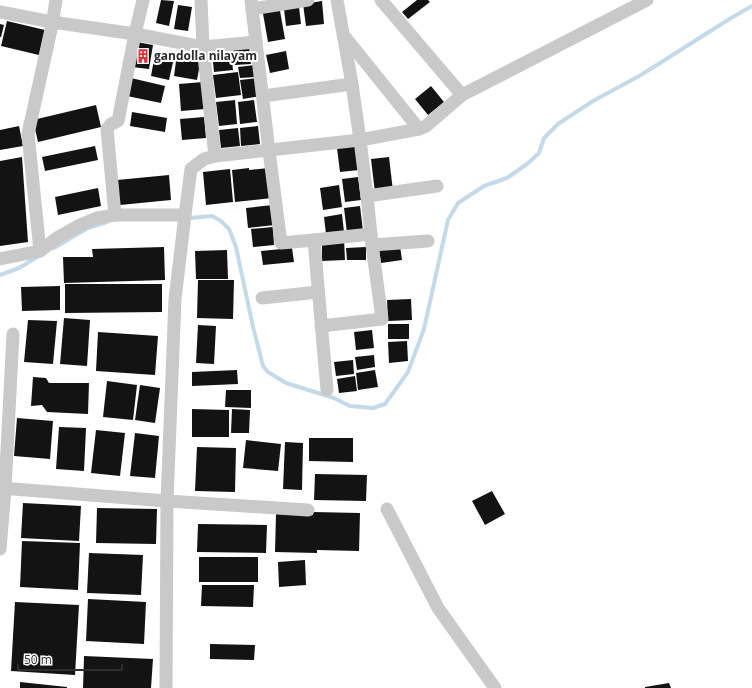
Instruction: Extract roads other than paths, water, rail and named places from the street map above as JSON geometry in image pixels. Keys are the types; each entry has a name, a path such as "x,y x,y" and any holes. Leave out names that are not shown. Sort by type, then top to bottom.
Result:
{"street":[{"path":"40,251 28,134 56,0"},
{"path":"115,215 107,129 111,124 118,121 143,0"},
{"path":"201,0 203,47 215,156"},
{"path":"308,0 252,4 269,151 282,243 314,240 371,239 428,241"},
{"path":"321,326 382,319 360,140 337,0"},
{"path":"381,0 462,95"},
{"path":"166,688 167,501 175,299 191,169 204,159 215,156 360,140 418,129 426,126 462,95 647,0"},
{"path":"0,12 52,22 135,34 203,47 256,42"},
{"path":"343,36 418,129"},
{"path":"263,96 352,84"},
{"path":"367,196 437,186"},
{"path":"0,259 40,251 57,238 80,225 97,218 115,215 185,215"},
{"path":"314,240 327,390"},
{"path":"262,298 318,292"},
{"path":"0,548 13,334"},
{"path":"3,489 308,510"},
{"path":"387,508 438,608 496,688"}],"waterway":[{"path":"190,218 212,216 221,221 229,229 236,247 263,366 268,372 286,383 334,398 350,406 373,408 385,404 408,372 424,329 448,220 458,203 484,186 507,178 527,164 539,153 544,138 558,124 593,101 641,75 752,6"},
{"path":"54,248 88,228 107,222"},
{"path":"0,275 19,268 39,256"}],"place":[{"name":"gandolla nilayam","path":"143,56"}]}
